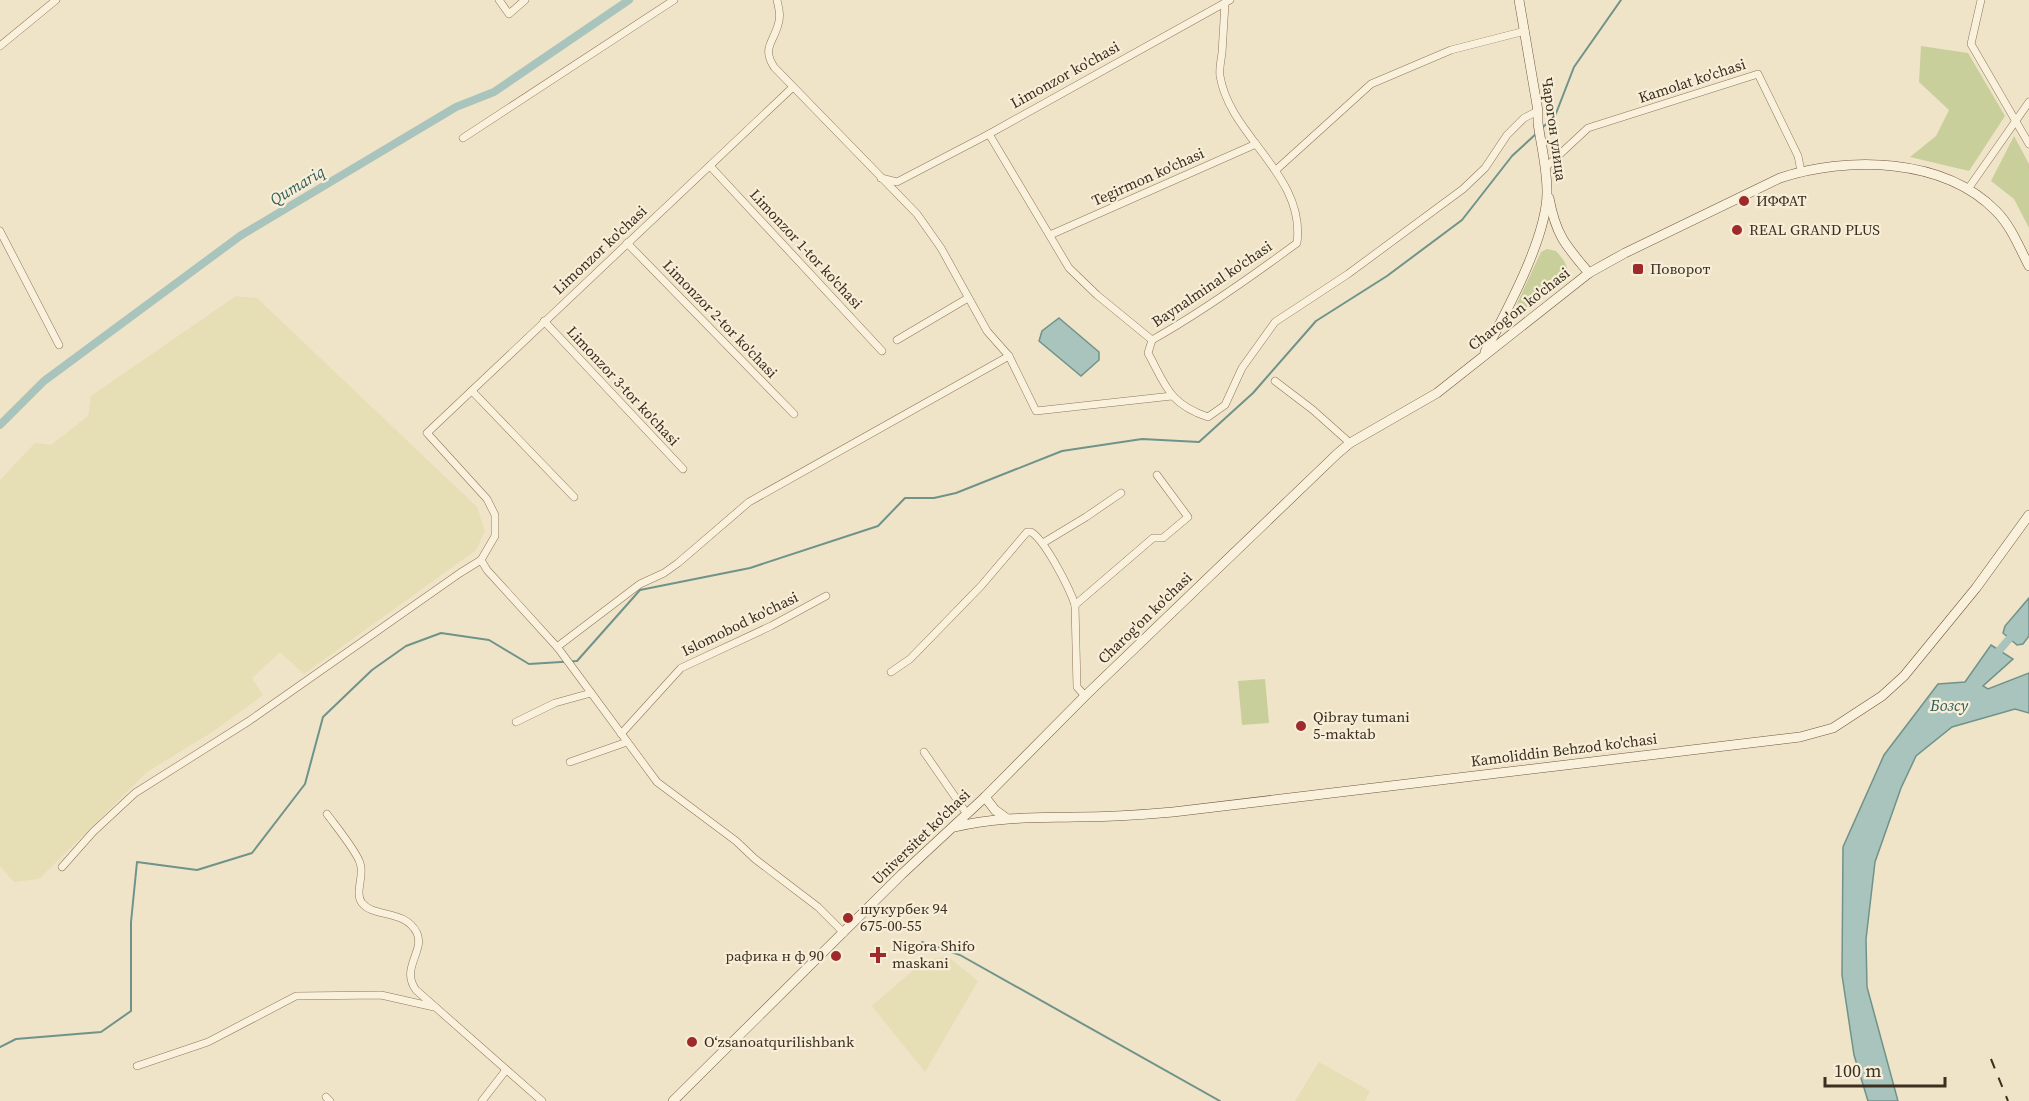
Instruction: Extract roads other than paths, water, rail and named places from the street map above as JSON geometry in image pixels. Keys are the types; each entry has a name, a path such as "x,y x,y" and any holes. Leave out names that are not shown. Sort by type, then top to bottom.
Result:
{"main road":[{"name":"Чарогон улица","path":"1482,357 1501,323 1533,252 1548,192 1538,111 1519,0"},
{"name":"Charog'on ko'chasi","path":"985,797 1085,696 1350,443 1437,393 1589,273 1625,253 1769,183 1801,171 1842,165 1883,165 1927,173 1968,189 1988,203 2006,222 2029,266"},
{"path":"1548,192 1558,233 1565,245 1589,273"},
{"name":"Kamoliddin Behzod ko'chasi","path":"953,828 975,822 1006,818 1117,816 1173,812 1800,737 1833,728 1882,696 1904,676 1976,588 2029,515"},
{"path":"985,797 995,810 1006,818"},
{"name":"Universitet ko'chasi","path":"673,1101 902,874 985,797"}],"street":[{"path":"499,0 509,14 525,0"},
{"path":"463,138 674,0"},
{"path":"777,0 780,13 778,24 768,48 768,57 774,67 917,214 940,248 987,331 1009,356 1036,411 1172,396"},
{"path":"1981,0 1971,44 2029,144"},
{"path":"0,46 52,1"},
{"name":"Limonzor ko'chasi","path":"880,178 897,182 989,134 1228,1"},
{"name":"Baynalminal ko'chasi","path":"1228,1 1220,75 1230,104 1276,170 1295,209 1298,234 1297,243 1182,323 1152,340 1148,353 1172,396 1190,411 1208,417 1225,405 1242,368 1275,322 1348,274 1463,189 1485,168 1507,135 1524,118 1538,111"},
{"path":"1276,170 1371,84 1451,50 1525,31"},
{"name":"Kamolat ko'chasi","path":"1545,168 1588,128 1758,74 1798,156 1801,171"},
{"name":"Limonzor ko'chasi","path":"481,560 495,536 495,515 487,499 427,433 793,87"},
{"path":"1968,189 2029,102"},
{"path":"989,134 1069,268 1097,295 1152,340"},
{"name":"Tegirmon ko'chasi","path":"1050,235 1256,144"},
{"name":"Limonzor 1-tor ko'chasi","path":"710,166 882,351"},
{"path":"0,231 59,345"},
{"name":"Limonzor 2-tor ko'chasi","path":"627,243 794,414"},
{"path":"897,340 968,298"},
{"name":"Limonzor 3-tor ko'chasi","path":"544,321 683,469"},
{"path":"558,649 640,584 664,573 678,563 749,502 1009,356"},
{"path":"1275,381 1313,410 1350,443"},
{"path":"472,391 574,496"},
{"path":"1075,605 1153,538 1163,538 1188,517 1157,475"},
{"path":"891,672 910,659 981,586 1027,532 1035,534 1043,543 1121,493"},
{"name":"Charog'on ko'chasi","path":"1043,543 1072,595 1075,605 1077,687 1085,696"},
{"path":"62,867 93,832 135,793 249,721 481,560 487,570 558,649 657,782 736,841 755,859 818,907 844,933"},
{"name":"Islomobod ko'chasi","path":"621,734 681,668 771,626 826,596"},
{"path":"516,722 555,703 591,693"},
{"path":"570,762 627,742"},
{"path":"924,752 967,814"},
{"path":"327,814 361,864 360,899 364,906 404,919 417,934 418,940 410,971 411,983 416,990 542,1101"},
{"path":"137,1066 208,1042 296,996 381,995 436,1008"},
{"path":"482,1101 506,1070"}],"water":[{"path":"1059,318 1099,352 1099,360 1081,376 1039,341 1042,331"},
{"path":"2029,598 2029,636 2023,644 2017,645 2003,633 2005,626"},
{"name":"Бозсу","path":"1991,645 2013,659 1983,686 1988,689 2029,673 2029,713 2015,709 1952,727 1916,756 1901,788 1875,862 1866,939 1867,987 1898,1101 1868,1101 1854,1055 1842,975 1843,847 1884,755 1938,684 1965,682"}],"waterway":[{"name":"Qumariq","path":"0,425 44,381 240,236 456,107 494,92 629,0"},
{"path":"1543,127 1555,116 1574,67 1621,0"},
{"path":"0,1047 16,1039 101,1032 131,1011 131,922 137,862 197,870 252,853 305,784 323,717 372,670 406,646 441,633 489,640 529,664 577,661 640,590 750,568 878,526 905,498 934,498 956,493 1062,451 1142,439 1199,442 1253,393 1316,321 1387,276 1462,220 1512,156 1537,133"},
{"path":"1992,659 2009,639"},
{"path":"922,942 960,955 1220,1101"}],"railway":[{"path":"1991,1059 2008,1101"}],"place":[{"name":"ИФФАТ","path":"1744,201"},
{"name":"REAL GRAND PLUS","path":"1737,230"},
{"name":"Поворот","path":"1638,269"},
{"name":"Qibray tumani 5-maktab","path":"1301,726"},
{"name":"шукурбек 94 675-00-55","path":"848,918"},
{"name":"Nigora Shifo maskani","path":"878,955"},
{"name":"рафика н ф 90","path":"836,956"},
{"name":"Oʻzsanoatqurilishbank","path":"692,1042"}]}
